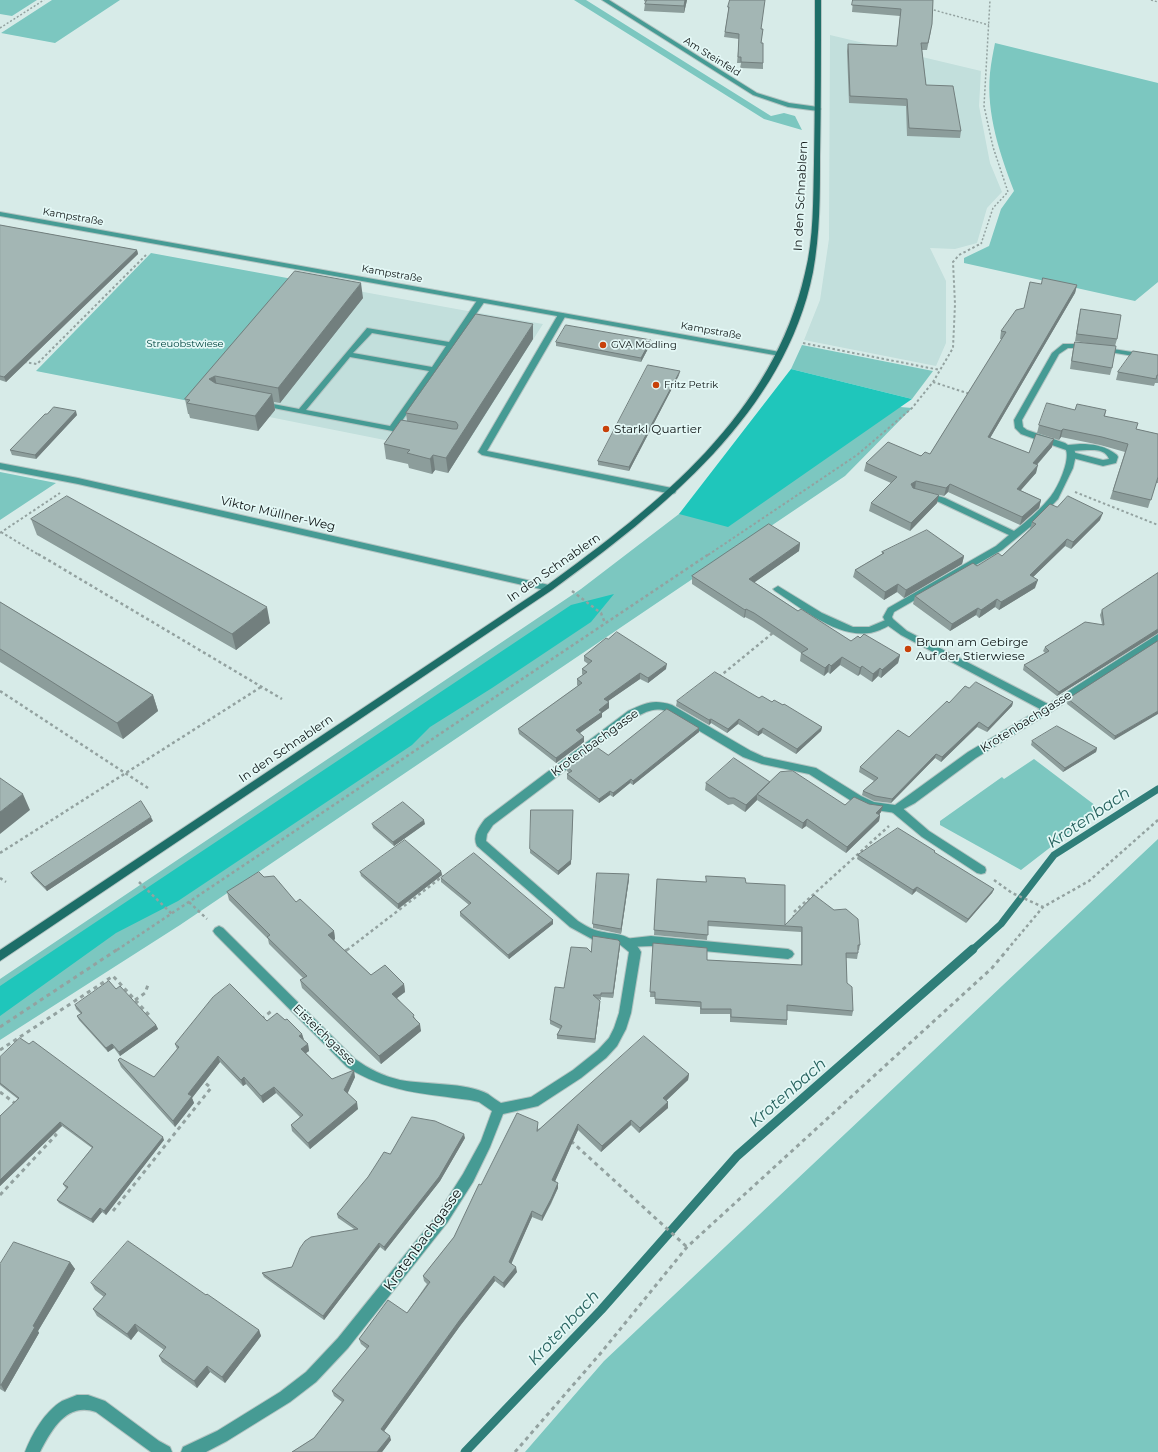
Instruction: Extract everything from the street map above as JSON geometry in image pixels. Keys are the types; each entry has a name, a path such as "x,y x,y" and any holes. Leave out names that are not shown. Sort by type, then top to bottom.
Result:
{"street":[{"name":"Am Steinfeld","path":"605,0 755,94 788,105 818,109"},
{"name":"In den Schnablern","path":"0,956 550,588 625,532 704,461 760,389 788,338 800,309 815,231 818,109 818,0"},
{"name":"Kampstraße","path":"0,214 780,354"},
{"path":"392,429 481,301"},
{"path":"562,315 482,452 672,491"},
{"path":"301,411 370,330 451,345"},
{"path":"888,622 888,614 891,610 1000,548 1047,507 1055,497 1069,468 1070,452 1030,435 1019,428 1018,424 1023,409 1051,361 1060,349 1066,346 1083,346 1158,358"},
{"path":"348,354 434,370"},
{"path":"255,403 415,433"},
{"name":"Viktor Müllner-Weg","path":"0,466 78,481 550,588"},
{"path":"915,494 942,500 1016,535"},
{"path":"778,589 839,626 850,630 864,631 877,628 888,622"},
{"path":"888,622 904,633 1048,709"},
{"name":"Krotenbachgasse","path":"788,954 651,941 628,942 621,939 592,934 574,924 484,846 480,838 482,831 489,822 641,709 649,706 660,705 669,708 747,754 762,760 812,771 857,799 872,806 898,812 911,800 972,755 1048,709 1158,637"},
{"path":"898,812 918,829 981,870"},
{"name":"Eisteichgasse","path":"219,931 287,1000 352,1063 364,1072 399,1085 470,1094 482,1098 499,1109"},
{"path":"499,1109 534,1102 577,1074 602,1054 613,1042 625,1013 634,959 634,952 628,942"},
{"name":"Krotenbachgasse","path":"188,1452 222,1436 285,1397 311,1377 343,1343 442,1219 472,1171 486,1143 499,1109"},
{"path":"32,1452 43,1431 65,1407 77,1401 90,1401 100,1406 154,1446 165,1452"}],"path":[{"path":"0,28 44,0"},
{"path":"0,1027 190,902 857,455 912,408 933,382 953,348 953,262 959,255 982,244 993,208 1008,192 993,147 984,106 990,0"},
{"path":"1151,0 1158,2"},
{"path":"924,8 960,16 989,25"},
{"path":"22,361 36,364 159,242"},
{"path":"788,338 940,370"},
{"path":"933,382 971,394"},
{"path":"78,481 0,533 282,699"},
{"path":"1060,487 1158,525"},
{"path":"550,588 574,592 602,613 605,623"},
{"path":"714,682 775,631"},
{"path":"0,853 262,687"},
{"path":"0,691 148,788"},
{"path":"793,919 794,912 898,812"},
{"path":"514,1452 600,1354 687,1247 992,968 1043,907 1089,881 1158,820"},
{"path":"128,870 172,914"},
{"path":"981,870 1012,893 1043,907"},
{"path":"339,956 444,876"},
{"path":"0,878 6,882"},
{"path":"190,902 219,931"},
{"path":"0,1050 113,976 149,1015"},
{"path":"135,1000 146,993 149,982"},
{"path":"255,1024 287,1000"},
{"path":"113,1211 211,1088 196,1076"},
{"path":"0,1092 18,1106"},
{"path":"0,1195 56,1135 49,1130"},
{"path":"569,1139 687,1247"}],"shaded area":[{"path":"830,35 981,71 979,106 990,163 1002,192 987,208 977,243 955,249 930,248 946,281 946,343 936,366 804,340 820,300 829,239"},
{"path":"298,280 543,324 460,455 194,402"},
{"path":"791,369 912,399 728,527 679,514"},
{"path":"614,594 591,622 492,688 430,727 412,745 178,901 116,933 0,1016 0,986 571,605"}],"green space":[{"path":"0,0 37,0 12,16 0,14"},
{"path":"52,0 120,0 55,43 1,33"},
{"path":"574,0 586,0 771,116 784,113 795,116 802,130 764,119"},
{"path":"995,43 1158,83 1158,282 1135,301 964,263 964,258 989,246 1001,209 1014,191 995,134 990,104 990,73"},
{"name":"Streuobstwiese","path":"151,253 298,280 194,402 36,371"},
{"path":"802,345 933,371 912,399 791,369"},
{"path":"842,402 912,408 845,476 180,925 0,1040 0,979 581,589 679,514"},
{"path":"0,472 56,483 0,520"},
{"path":"1034,759 1100,809 1021,870 940,825 940,821 1002,777 1004,779"},
{"path":"1158,839 1158,1452 525,1452 604,1361"}],"building":[{"path":"647,0 685,0 684,6 645,4"},
{"path":"730,0 765,0 761,29 763,29 761,43 763,43 763,63 741,62 741,57 738,57 739,34 725,32"},
{"path":"853,0 933,0 932,24 928,43 921,43 926,85 953,86 961,131 909,128 907,99 850,96 848,44 897,46 901,9 852,5"},
{"path":"0,225 137,250 4,377 0,376"},
{"path":"295,271 361,283 278,388 215,376 209,379 215,383 272,394 255,416 187,403 190,400 185,399"},
{"path":"1043,278 1077,285 988,437 1029,453 1036,434 1054,439 1033,463 1038,465 1017,489 1041,500 1022,517 950,484 946,488 916,481 911,484 913,488 939,495 911,523 871,503 897,477 866,463 888,442 921,456 925,452 930,454 1006,332 1001,331 1016,310 1024,308 1030,282 1041,284"},
{"path":"1081,309 1121,315 1117,339 1077,334"},
{"path":"476,314 533,324 446,458 433,455 430,459 407,453 410,450 384,444 401,420 457,429 458,425 456,422 406,413"},
{"name":"GVA Mödling","path":"566,325 651,340 641,358 556,342"},
{"path":"1075,342 1116,346 1112,368 1072,361"},
{"path":"1133,351 1158,355 1158,375 1156,379 1118,372"},
{"path":"648,365 680,371 629,467 598,461"},
{"path":"1047,403 1075,410 1077,404 1106,410 1104,416 1138,423 1136,429 1158,434 1158,477 1151,500 1113,491 1128,444 1102,437 1063,429 1061,431 1039,425"},
{"path":"54,407 76,411 35,455 10,450 45,414 47,414"},
{"path":"67,496 267,607 232,634 31,519"},
{"path":"1068,496 1103,513 1073,542 1067,539 1030,575 1038,580 1001,602 997,599 981,610 978,608 952,624 915,596 973,563 977,566 998,553 1002,556 1036,524 1032,522 1050,504 1057,507"},
{"path":"769,524 800,543 749,579 798,611 801,609 851,641 858,636 860,638 864,634 900,655 882,670 880,668 873,674 862,666 860,668 842,657 831,666 829,664 825,668 801,653 808,649 754,613 746,609 745,610 692,576"},
{"path":"927,530 964,556 906,590 898,584 885,592 855,570 884,553 882,552"},
{"path":"1158,573 1158,629 1059,692 1024,665 1049,651 1045,647 1085,622 1104,625 1102,610"},
{"path":"0,602 153,695 117,723 0,649"},
{"path":"617,632 667,664 648,678 640,673 604,699 609,702 599,710 602,712 576,730 584,737 556,758 518,729 582,683 577,679 587,672 582,669 592,661 584,656 606,638 608,639"},
{"path":"1158,641 1158,711 1115,736 1068,699"},
{"path":"715,672 759,698 762,696 772,702 774,700 783,705 784,704 822,727 797,749 763,728 758,732 739,719 728,729 711,719 709,720 677,701"},
{"path":"976,682 1013,702 988,728 979,722 942,757 936,754 892,799 875,796 863,791 878,778 860,767 898,730 909,737 947,701 949,703 965,686 969,688"},
{"path":"667,709 699,728 633,781 631,779 613,793 610,791 599,799 567,774 572,771 567,767 595,746 608,755"},
{"path":"1057,726 1097,748 1065,768 1032,741"},
{"path":"734,758 770,782 746,805 734,798 729,798 706,783"},
{"path":"793,771 845,805 854,797 869,804 883,806 876,813 880,815 847,847 807,819 803,823 757,794 780,772"},
{"path":"0,778 23,794 0,812"},
{"path":"141,801 151,817 45,887 31,873"},
{"path":"403,802 424,820 393,842 372,824"},
{"path":"531,810 573,810 571,860 558,871 530,849"},
{"path":"898,828 994,889 968,919 917,887 913,890 858,855"},
{"path":"405,840 441,871 398,904 360,872"},
{"path":"474,853 553,920 508,955 460,912 471,903 441,878"},
{"path":"259,872 264,877 274,876 296,902 300,899 334,931 328,935 371,975 385,965 404,984 392,994 414,1015 413,1017 420,1024 379,1056 300,980 307,976 267,937 270,935 227,892"},
{"path":"597,873 629,874 621,929 593,924"},
{"path":"706,876 745,878 746,883 785,885 785,925 814,895 834,910 846,909 858,919 860,945 858,945 858,953 846,953 847,983 852,987 853,1011 787,1005 787,1020 731,1017 731,1009 701,1009 701,1002 655,999 655,992 650,992 653,943 707,948 707,960 802,965 802,927 708,921 708,935 654,930 657,879 706,882"},
{"path":"593,936 618,940 620,942 613,993 593,995 600,1001 595,1039 557,1035 562,1026 550,1020 555,987 564,988 571,947 587,948 591,952"},
{"path":"109,981 116,989 120,986 156,1025 119,1052 112,1044 106,1048 77,1016 82,1013 75,1005"},
{"path":"230,984 267,1021 277,1013 285,1020 287,1019 302,1034 299,1036 308,1044 301,1049 332,1079 354,1070 344,1090 357,1102 308,1143 291,1125 303,1115 274,1087 261,1096 244,1077 241,1080 218,1056 188,1094 192,1096 173,1121 118,1060 120,1058 154,1077 179,1047 175,1044 213,997"},
{"path":"644,1036 689,1074 663,1098 668,1102 640,1128 631,1120 602,1146 578,1124 552,1180 558,1183 551,1199 542,1216 532,1211 509,1262 516,1267 503,1283 494,1276 459,1321 381,1429 390,1436 377,1452 292,1452 314,1438 344,1400 332,1391 369,1346 359,1339 388,1300 407,1313 430,1282 423,1276 454,1237 479,1184 481,1185 517,1113 538,1122 537,1131"},
{"path":"20,1038 29,1044 33,1041 163,1137 104,1211 100,1208 91,1219 57,1200 68,1187 63,1184 93,1147 60,1122 0,1180 0,1116 19,1098 0,1083 0,1057"},
{"path":"412,1117 435,1121 464,1134 439,1177 384,1247 379,1243 323,1316 262,1273 292,1267 300,1248 305,1241 311,1237 358,1229 337,1214 368,1177 384,1152 390,1154"},
{"path":"128,1241 259,1330 222,1377 207,1366 194,1381 159,1356 166,1347 135,1324 127,1334 93,1309 106,1294 91,1283"},
{"path":"14,1242 70,1262 33,1326 35,1327 0,1385 0,1264"}],"waterway":[{"name":"Krotenbach","path":"972,950 1001,924 1054,855 1158,789"},
{"name":"Krotenbach","path":"465,1452 601,1310 737,1156 973,949"}],"place":[{"name":"GVA Mödling","path":"603,345"},
{"name":"Fritz Petrik","path":"656,385"},
{"name":"Starkl Quartier","path":"606,429"},
{"name":"Brunn am Gebirge Auf der Stierwiese","path":"908,649"}]}
